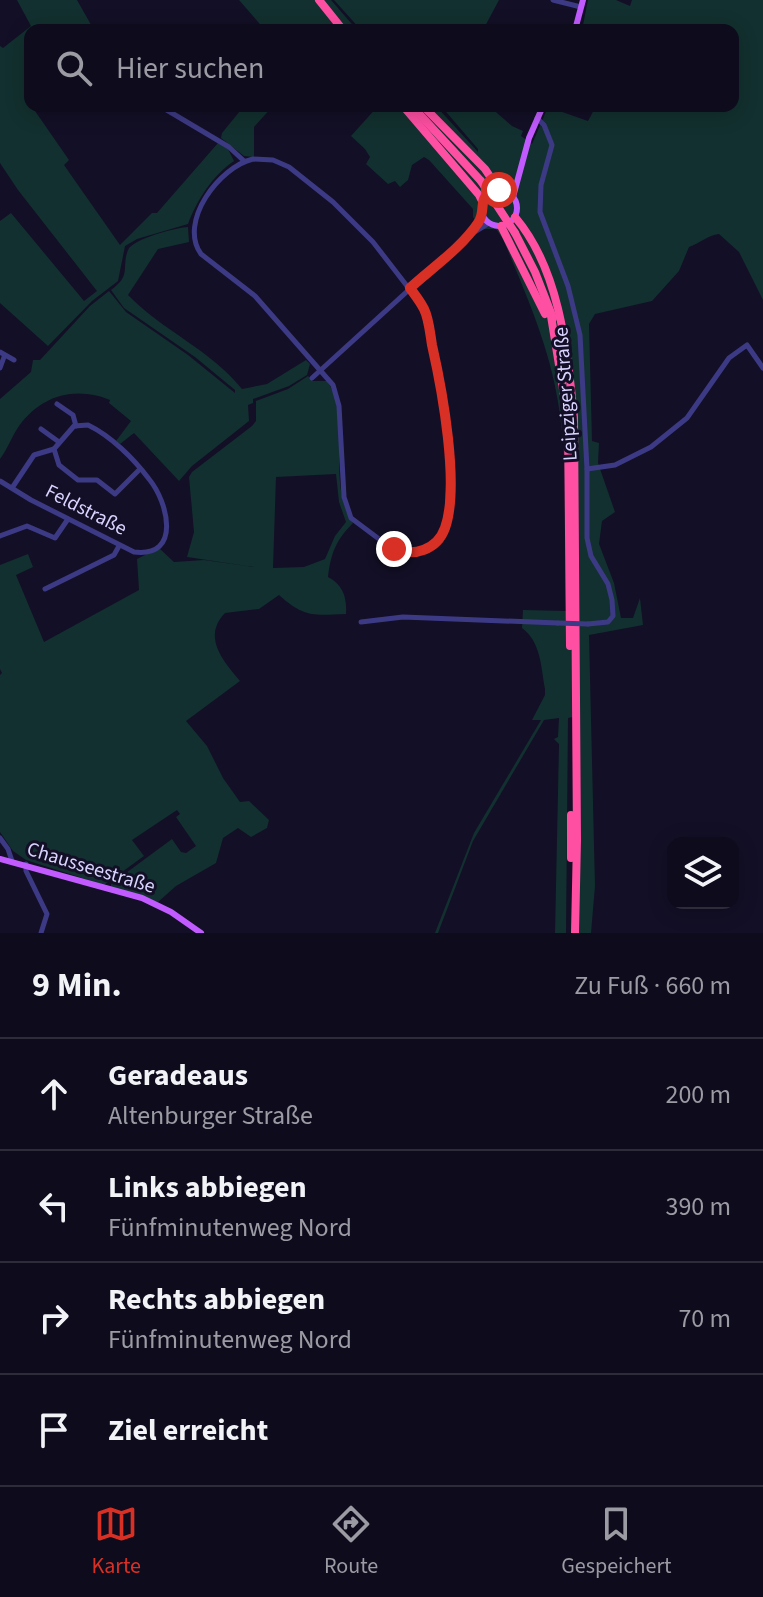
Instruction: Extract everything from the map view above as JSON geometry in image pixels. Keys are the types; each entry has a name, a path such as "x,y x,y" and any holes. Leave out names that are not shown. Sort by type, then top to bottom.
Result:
{"highway":[{"path":"319,0 338,24"},
{"path":"408,112 482,201"},
{"path":"418,112 481,181 515,233 535,272 566,361"},
{"path":"429,112 502,190"},
{"path":"515,217 533,239 545,269 558,315 574,417 577,852 572,933"},
{"path":"501,226 534,288 554,336"},
{"path":"551,316 564,382 569,439 572,933"}],"main road":[{"path":"577,24 582,4"},
{"path":"513,197 529,138 540,112"},
{"path":"502,190 513,197 517,205 515,217 501,226 489,223 482,213 482,201 490,192 502,190 521,172"},
{"name":"Chausseestraße","path":"0,859 150,901 201,933"}],"street":[{"path":"553,0 582,4"},
{"path":"170,112 229,147 244,161"},
{"name":"Leipziger Straße","path":"537,118 544,125 552,145 541,185 540,212 568,286 580,335 587,469 615,465 651,447 687,418 729,358 747,345 763,368"},
{"path":"273,160 303,176 373,242 410,288 425,314 443,399 449,469 447,521 440,538 429,548 411,552 394,549 357,523 347,512 339,406 333,385 255,296 201,254 192,228 196,216 225,173 244,161 273,160"},
{"path":"468,236 482,213"},
{"path":"312,378 468,236 489,223"},
{"path":"1,367 14,360 2,354"},
{"path":"57,404 73,415 76,426"},
{"path":"12,488 34,455 54,449 76,426 94,428 140,469 115,494 97,480 78,480 59,465 54,449"},
{"path":"41,429 59,442"},
{"name":"Feldstraße","path":"0,481 119,546 142,553 160,546 167,533 167,518 154,486 140,469"},
{"path":"361,622 403,617 588,624 608,622 613,616 608,584 594,563 589,548 587,469"},
{"path":"0,536 27,526 55,538 68,519"},
{"path":"45,589 114,555 119,546"},
{"path":"0,838 12,861"},
{"path":"26,864 26,871 47,914 41,933"}],"green space":[{"path":"17,0 77,0 91,24 30,24"},
{"path":"239,0 331,0 352,24 260,24"},
{"path":"334,0 499,0 486,24 356,24"},
{"path":"588,0 616,0 630,6 632,0 763,0 763,300 739,252 719,234 689,247 679,271 652,301 595,314 589,324 592,441 599,443 598,463 615,512 602,521 599,544 614,583 621,618 633,618 640,598 643,625 589,635 595,886 591,933 576,933 578,716 568,718 566,933 555,933 559,744 554,739 558,737 559,718 544,720 473,841 438,933 435,933 474,833 541,720 532,720 545,689 537,648 522,628 523,610 566,611 565,479 561,427 554,381 542,339 503,239 496,229 482,229 473,217 473,209 429,160 424,157 412,165 408,180 400,187 395,181 388,184 366,164 370,157 351,136 373,112 441,112 478,152 446,112 496,112 523,131 521,136 532,144 546,112 562,112 588,121 593,112 739,112 739,24 583,24"},
{"path":"24,32 24,112 36,112 69,160 64,165 120,245 152,213 157,213 218,143 228,149 234,161 206,189 188,224 137,239 125,246 118,281 92,301 48,346 0,303 0,221 11,213 84,301 97,291 0,163 0,46 3,48"},
{"path":"239,112 268,112 254,127 254,157 244,156 221,138"},
{"path":"188,227 189,242 158,249 128,295 216,363 242,389 267,384 306,360 310,364 307,375 289,386 253,399 253,403 248,405 249,421 192,466 179,481 134,433 120,444 116,441 131,421 109,403 110,400 84,394 60,396 38,407 19,426 0,459 0,399 31,372 33,360 40,360 90,306 109,291 126,312 188,355 235,393 195,357 124,308 111,290 122,280 131,246 155,235"},
{"path":"308,376 313,381 327,381 334,396 338,413 341,489 353,523 335,547 328,577 343,592 346,614 310,614 279,595 259,609 225,613 218,622 215,640 222,657 240,681 186,721 207,746 223,778 240,802 249,801 269,820 267,828 251,837 238,828 223,838 216,863 176,886 158,902 111,887 111,884 172,839 181,852 186,853 196,846 176,817 180,814 177,810 132,840 144,856 104,885 26,860 13,851 0,832 0,565 28,554 33,567 16,575 44,642 139,590 137,559 159,548 174,562 204,560 254,567 187,557 194,532 189,477 252,426 256,421 256,401 288,389","holes":["336,474 339,502 346,522 335,536 325,559 304,567 273,568 276,477"]}],"route":[{"path":"394,549 417,552 429,548 444,530 449,504 443,399 424,308 410,288 468,236 481,217 484,198 490,192 499,190"}]}
